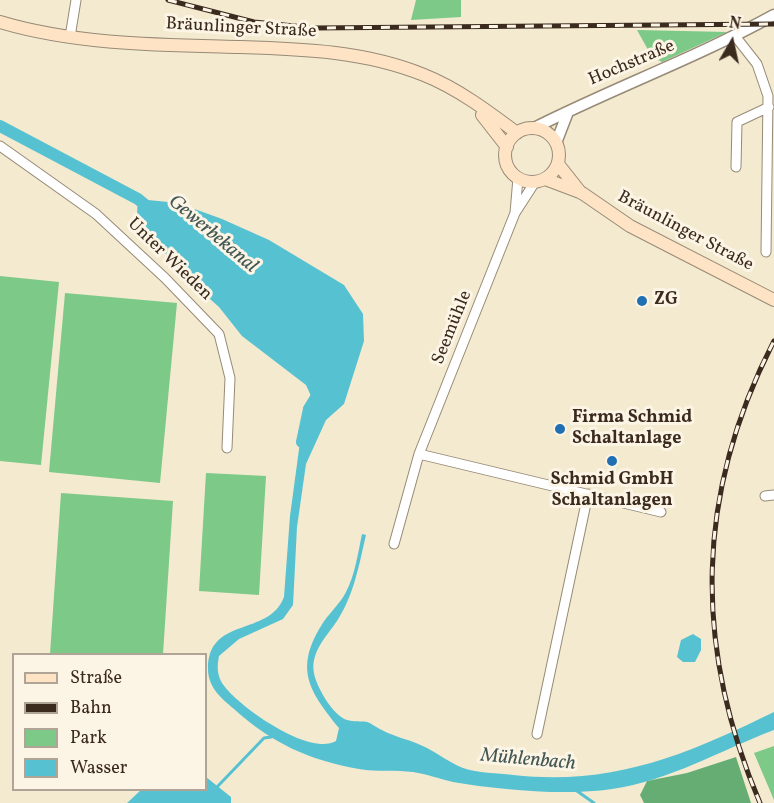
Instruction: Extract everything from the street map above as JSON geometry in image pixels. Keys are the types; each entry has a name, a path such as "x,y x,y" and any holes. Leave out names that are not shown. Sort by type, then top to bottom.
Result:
{"main road":[{"name":"Bräunlinger Straße","path":"0,22 70,37 157,44 300,49 353,55 426,76 472,104"},
{"path":"472,104 517,133"},
{"path":"472,104 497,131 507,147 507,164 518,178 540,181 558,164 556,143 547,133 534,128 517,133 507,147"},
{"name":"Bräunlinger Straße","path":"558,164 582,194"},
{"name":"Bräunlinger Straße","path":"540,181 582,194 630,226 774,300"}],"street":[{"path":"70,37 76,0"},
{"name":"Hochstraße","path":"534,128 735,36 774,15"},
{"path":"735,36 764,78 769,107 766,252"},
{"path":"736,168 737,122 769,107"},
{"path":"556,143 568,112"},
{"name":"Unter Wieden","path":"0,146 96,213 165,278 219,334 230,378 227,447"},
{"name":"Seemühle","path":"515,213 518,178"},
{"name":"Seemühle","path":"394,544 419,454 515,213 540,181"},
{"path":"419,454 661,512"},
{"path":"537,734 588,494"}],"green space":[{"path":"416,0 461,0 461,17 411,20"},
{"path":"637,30 727,32 662,62 652,57"},
{"path":"0,276 59,282 41,465 0,461"},
{"path":"65,293 177,303 160,483 49,472"},
{"path":"206,473 266,476 259,595 199,591"},
{"path":"61,493 173,501 163,653 50,653"},
{"path":"774,746 774,800 754,753"},
{"path":"736,757 751,803 644,803 640,795 647,781 687,773"}],"water":[{"path":"138,199 178,203 269,240 344,285 363,314 364,341 344,404 326,420 306,464 297,527 293,605 283,619 239,639 219,656 220,680 242,704 274,726 309,742 324,744 336,741 339,728 313,692 307,668 308,655 321,626 346,592 356,564 362,534 366,535 352,590 343,611 317,651 313,665 315,679 326,700 336,713 347,720 370,723 469,770 549,777 584,776 648,764 710,742 774,712 774,730 674,772 633,785 594,791 532,791 453,782 413,772 366,770 323,761 277,741 224,701 210,681 208,669 211,652 218,641 228,633 266,618 284,597 290,516 302,427 309,428 313,410 303,408 311,396 306,385 242,336 219,307 182,274 142,225 137,214"},
{"path":"693,634 701,639 701,650 695,662 683,662 677,657 681,640"},
{"path":"207,778 231,797 231,803 127,803 140,791 207,791"}],"waterway":[{"name":"Gewerbekanal","path":"0,126 138,199 150,209"},
{"name":"Gewerbekanal","path":"302,442 309,409 317,396"},
{"name":"Mühlenbach","path":"217,787 264,738 271,737"},
{"path":"577,791 594,803"}],"railway":[{"path":"168,0 254,22 314,28 774,24"},
{"path":"760,803 738,744 723,686 714,628 712,570 717,513 729,456 748,398 774,341"}],"place":[{"name":"ZG","path":"642,301"},
{"name":"Firma Schmid Schaltanlage","path":"560,429"},
{"name":"Schmid GmbH Schaltanlagen","path":"612,461"}]}
